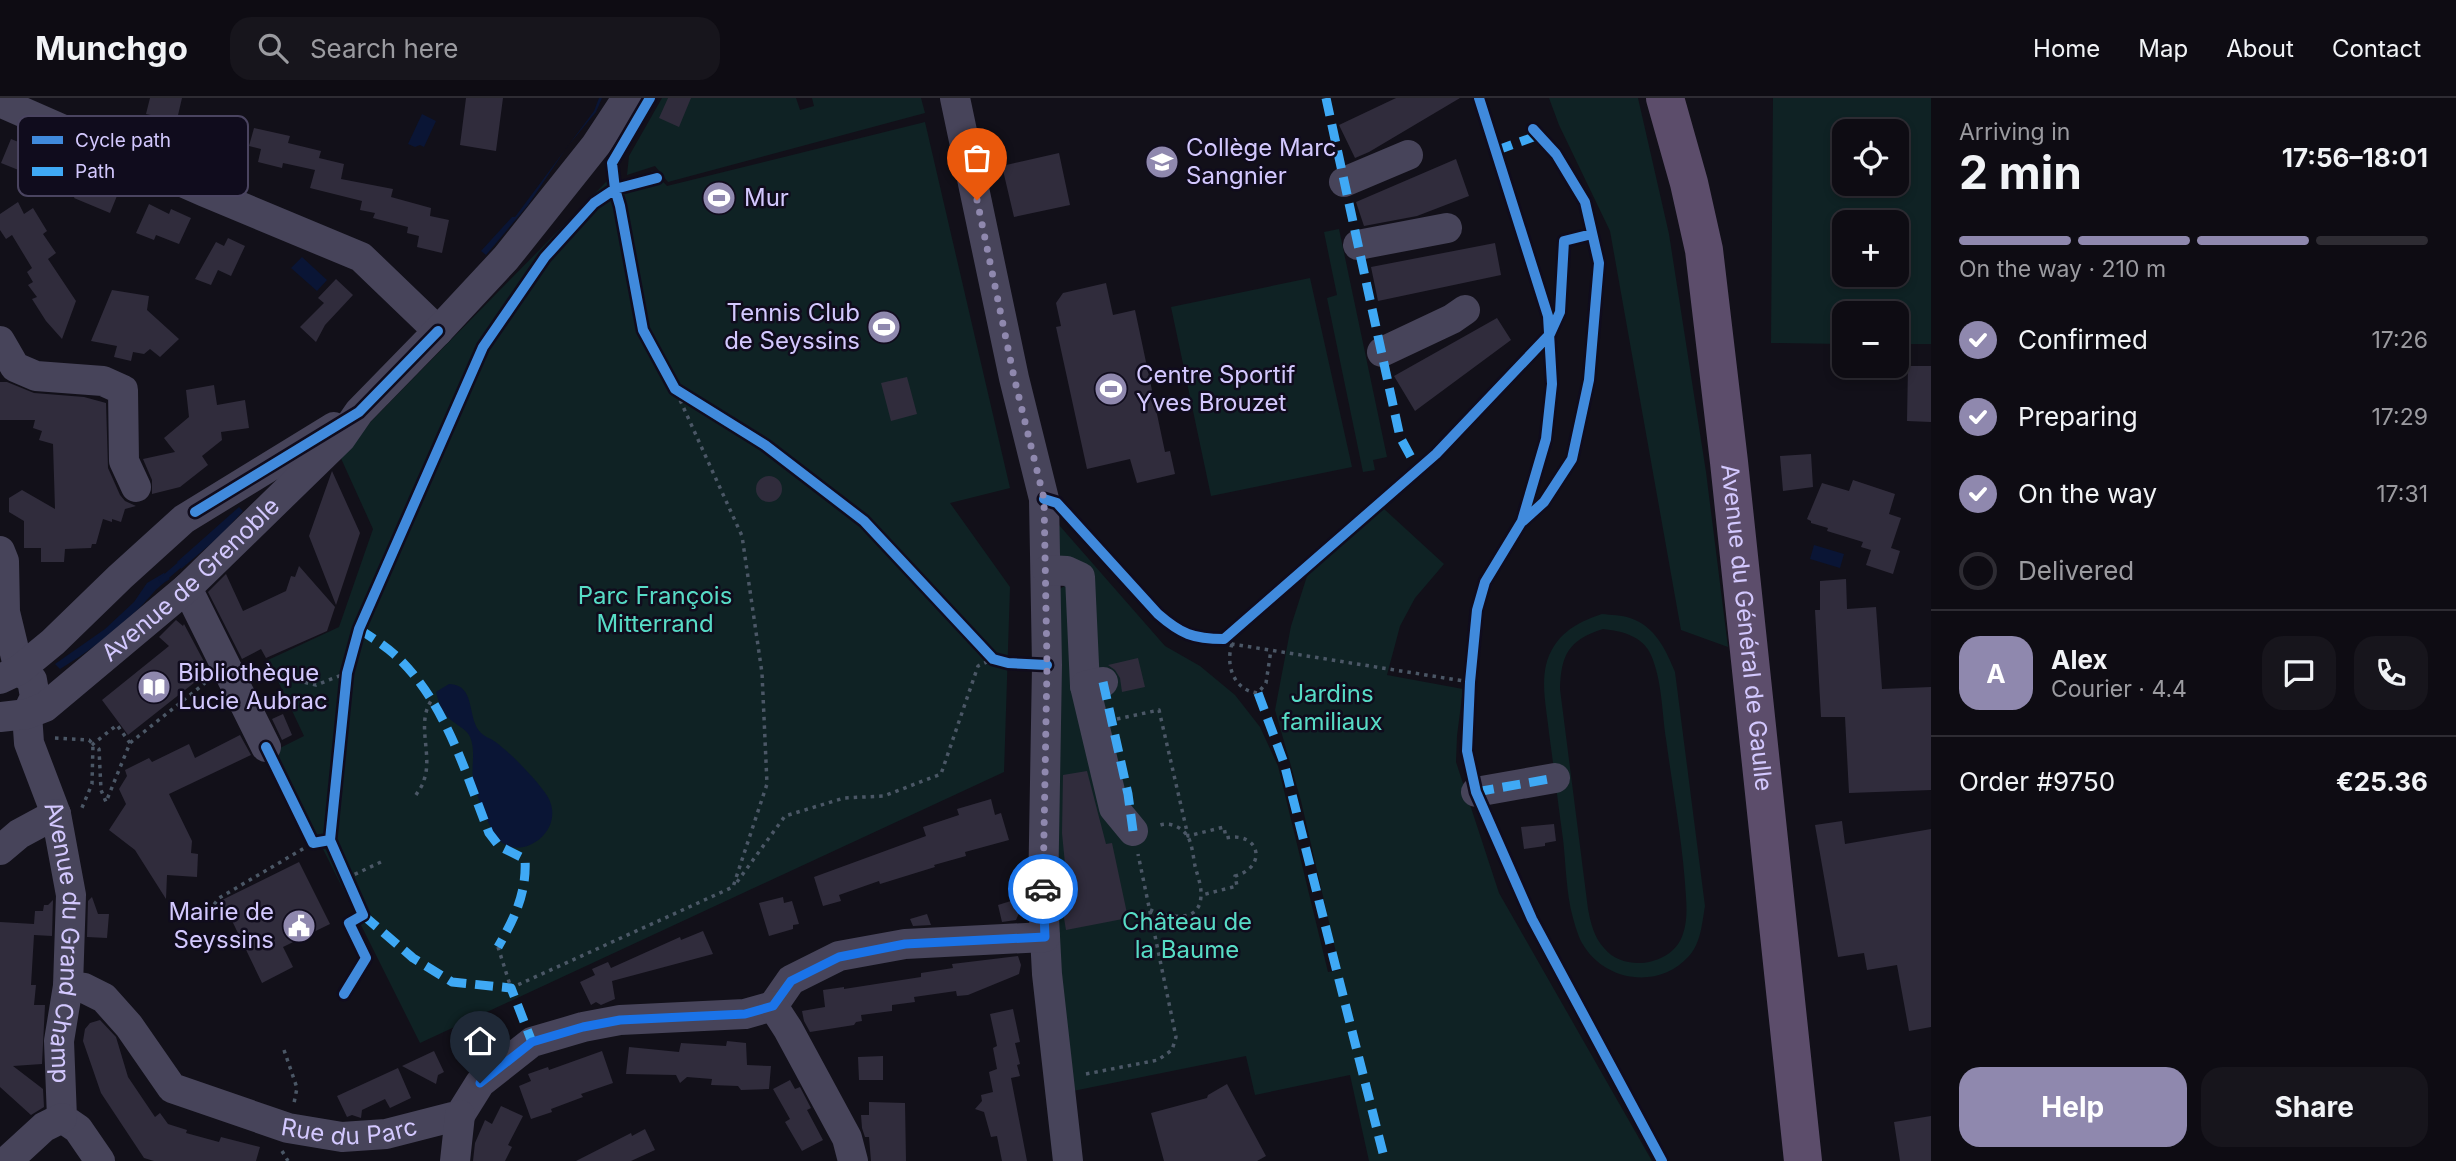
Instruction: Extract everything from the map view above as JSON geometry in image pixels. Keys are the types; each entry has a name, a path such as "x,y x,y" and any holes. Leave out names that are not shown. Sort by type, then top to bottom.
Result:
{"main road":[{"name":"Avenue du Général de Gaulle","path":"1665,98 1689,183 1704,250 1803,1161"}],"street":[{"name":"Avenue de Grenoble","path":"13,716 45,707 187,589 341,438 359,412 506,258 596,145 627,98"},
{"path":"956,98 1009,352 1044,499 1047,569 1043,899 1047,974 1068,1161"},
{"path":"0,102 32,116"},
{"path":"1344,182 1408,155"},
{"path":"215,196 361,257 438,331"},
{"path":"1358,245 1447,228"},
{"path":"1382,352 1452,319 1465,310"},
{"path":"1,343 15,367 36,376 103,381 123,390 124,461 136,487"},
{"name":"Avenue de Grenoble","path":"10,674 53,642 184,519 359,412"},
{"name":"Avenue du Grand Champ","path":"0,551 4,561 10,674 32,680 35,697 13,716 29,743 57,820 71,895 68,986 59,1041 62,1118 78,1129 100,1161"},
{"path":"1047,569 1067,571 1080,577 1114,808 1135,839"},
{"path":"187,589 266,747"},
{"path":"1476,792 1555,778"},
{"path":"0,850 28,828 57,820"},
{"path":"455,1161 460,1115 480,1083 532,1042 583,1027 620,1020 745,1014 773,1006 791,981 839,957 905,944 1045,937"},
{"name":"Rue du Parc","path":"68,986 84,988 104,998 129,1026 172,1088 288,1128 342,1138 375,1135 460,1115"},
{"path":"773,1006 847,1138 853,1161"},
{"path":"7,1161 44,1127 62,1118"}],"path":[{"path":"675,389 742,536 762,673 768,785 733,887"},
{"path":"1224,639 1232,644 1470,682"},
{"path":"1232,644 1228,656 1234,681 1249,692 1258,693 1266,682 1271,650"},
{"path":"498,947 511,988 733,887 785,816 844,798 884,796 942,774 978,666 993,659"},
{"path":"51,737 89,740 99,749 101,790 106,802 130,743 213,677 229,671 253,670 316,685 347,673"},
{"path":"416,795 425,779 425,721 426,708 431,701"},
{"path":"1111,720 1159,710 1202,895 1196,909 1182,918 1165,916 1150,910"},
{"path":"93,744 117,725 130,743"},
{"path":"57,820 76,822 92,783 93,744"},
{"path":"266,747 313,843"},
{"path":"1086,1074 1158,1060 1172,1051 1176,1037 1135,839 1161,824 1178,826 1188,836"},
{"path":"1188,836 1224,827 1226,838 1244,838 1251,842 1256,851 1251,869 1235,876 1237,886 1202,895"},
{"path":"204,918 219,898 313,843 330,840"},
{"path":"347,878 381,862"}],"green space":[{"path":"662,98 796,98 800,110 814,106 812,98 921,98 925,113 668,182 655,166 627,175 629,156"},
{"path":"1549,98 1638,98 1669,234 1706,472 1728,647 1681,630 1610,231 1559,125"},
{"path":"1773,98 1931,98 1931,344 1909,344 1909,301 1832,301 1832,344 1771,343"},
{"name":"Parc François Mitterrand","path":"925,122 1010,488 950,503 1010,587 1004,772 420,1043 274,751 304,736 268,660 339,627 373,529 339,454 607,181 621,184 653,171 667,186"},
{"path":"1339,229 1387,457 1373,460 1375,470 1363,472 1327,298 1337,295 1324,232"},
{"path":"1310,278 1352,467 1211,496 1171,307"},
{"name":"Jardins familiaux","path":"1383,508 1444,564 1415,598 1400,626 1387,675 1463,689 1456,762 1499,893 1652,1161 1369,1161 1350,1075 1255,1095 1246,1056 1073,1091 1057,953 1057,590 1067,585 1067,562 1058,554 1059,525 1165,646 1200,666 1235,695 1260,727 1278,766 1328,972 1340,970 1301,801 1275,710 1291,626 1309,570"},
{"path":"1602,614 1627,617 1639,622 1653,633 1668,655 1675,672 1705,906 1699,939 1689,956 1677,967 1648,977 1632,977 1618,973 1592,956 1579,937 1569,899 1544,682 1546,665 1560,638 1575,626","holes":["1603,629 1624,633 1643,643 1655,665 1683,857 1686,908 1683,934 1675,948 1666,955 1645,963 1622,961 1612,956 1595,935 1588,909 1560,689 1562,666 1569,650 1582,638"]}],"water":[{"path":"599,98 602,98 596,112 569,145 594,111"},
{"path":"422,114 436,121 424,147 415,147 408,144"},
{"path":"565,149 528,205 486,255 481,251 512,217 515,217"},
{"path":"302,257 327,280 317,291 291,268"},
{"path":"239,507 243,511 220,536 181,569 177,562"},
{"path":"1814,545 1844,554 1840,568 1810,559"},
{"path":"164,573 170,579 117,628 60,669 55,664 105,629 134,602 147,583"},
{"path":"449,684 464,690 476,727 481,733 516,760 549,799 551,823 537,841 528,846 507,846 494,834 473,780 473,748 470,737 445,714 437,697 436,692"}],"building":[{"path":"150,98 182,98 178,116 146,114"},
{"path":"466,98 503,98 496,151 460,145"},
{"path":"668,98 691,98 679,127 659,118"},
{"path":"1396,98 1460,98 1355,158 1339,125"},
{"path":"254,128 290,136 288,143 321,151 319,158 344,164 341,179 393,189 391,197 431,208 430,216 449,220 442,253 417,247 419,236 407,233 408,227 373,218 375,213 360,210 362,201 310,188 315,170 283,163 282,168 258,162 261,149 249,146"},
{"path":"11,139 18,142 18,170 1,163"},
{"path":"1059,153 1070,205 1014,217 1002,166"},
{"path":"1456,159 1469,196 1417,216 1364,226 1356,202"},
{"path":"75,196 117,196 110,213 74,198"},
{"path":"18,202 24,214 33,208 47,231 43,234 56,253 48,259 76,301 62,339 32,299 37,297 28,285 33,282 27,272 32,268 12,235 6,239 0,230 0,214"},
{"path":"149,204 169,214 171,209 191,218 179,244 156,235 154,240 136,233"},
{"path":"228,238 245,246 231,276 218,270 211,285 195,279 216,242 224,246"},
{"path":"1495,243 1501,275 1378,301 1371,267"},
{"path":"336,279 353,295 325,325 316,342 300,327 324,303 318,298"},
{"name":"Centre Sportif Yves Brouzet","path":"1106,283 1113,315 1135,310 1165,452 1170,451 1175,474 1137,483 1130,459 1087,469 1056,327 1061,326 1056,303 1063,293"},
{"path":"112,290 149,296 147,310 179,339 160,357 150,349 144,354 133,352 131,361 114,357 117,346 91,341"},
{"path":"1497,318 1511,340 1415,411 1394,376"},
{"path":"1909,366 1931,366 1931,422 1907,421"},
{"path":"907,377 917,414 891,421 881,383"},
{"path":"0,382 7,382 34,393 84,397 106,403 108,468 120,495 125,501 136,506 125,509 121,522 103,519 96,544 92,544 91,548 65,549 64,562 41,562 41,548 24,548 24,521 9,512 9,498 22,490 55,509 53,444 39,440 42,431 33,428 35,420 0,420"},
{"path":"214,385 217,405 245,400 249,428 221,432 222,440 202,456 208,465 180,487 152,494 152,480 143,459 175,452 164,438 189,417 186,390"},
{"path":"1811,454 1813,487 1783,491 1780,456"},
{"path":"332,471 360,533 336,605 309,536"},
{"path":"769,476 778,480 782,489 778,498 769,502 760,498 756,489 760,480"},
{"path":"1853,480 1895,494 1889,514 1901,518 1891,548 1900,551 1893,574 1866,565 1871,550 1861,547 1863,542 1827,531 1828,528 1811,523 1807,519 1822,483 1849,491"},
{"path":"299,566 335,607 327,631 266,658 261,649 242,659 208,592 226,574 243,611 286,591 291,576 295,577"},
{"path":"1846,579 1847,609 1876,607 1882,689 1931,687 1931,790 1849,793 1845,717 1821,717 1815,610 1820,610 1820,581"},
{"name":"Bibliothèque Lucie Aubrac","path":"176,620 183,626 184,624 209,671 128,735 102,700 169,646 159,637"},
{"path":"1138,658 1145,687 1122,692 1120,678 1108,665"},
{"path":"283,714 292,735 282,740 272,719"},
{"path":"240,735 251,755 169,794 192,841 191,853 198,854 197,877 167,875 166,899 135,850 109,830 126,804 119,789 127,776 125,770 149,758 152,762 189,744 195,758"},
{"name":"Château de la Baume","path":"1087,771 1106,844 1112,843 1128,918 1066,930 1062,906 1069,905 1062,833 1063,775"},
{"path":"991,799 995,815 1001,813 1009,840 965,852 966,856 934,865 935,867 880,884 879,881 839,895 841,901 823,906 814,877 926,836 923,827 959,815 957,809"},
{"path":"1842,821 1845,844 1931,829 1931,1027 1909,1031 1897,965 1867,970 1864,953 1838,957 1815,825"},
{"path":"1554,824 1556,841 1545,843 1545,846 1524,849 1521,827"},
{"name":"Mairie de Seyssins","path":"299,862 330,924 283,947 293,967 262,983 222,900"},
{"path":"92,897 98,914 109,914 107,938 87,937 88,901"},
{"path":"783,897 784,903 792,901 799,924 793,925 793,929 769,936 759,903"},
{"path":"1020,898 1020,911 1016,920 1002,922 998,905"},
{"path":"53,900 52,936 34,935 31,985 36,985 34,1005 45,1005 42,1064 13,1066 43,1089 44,1107 31,1115 0,1087 0,922 34,924 35,911 43,911 44,905"},
{"path":"927,914 931,925 913,926 910,919"},
{"path":"703,931 713,954 612,981 615,999 601,1005 596,1002 591,1005 580,982 595,975 592,969 608,962 611,968 680,937 681,940"},
{"path":"1018,956 1021,965 1019,974 968,995 957,996 956,991 914,997 915,1002 892,1005 892,1011 861,1015 862,1021 854,1025 810,1032 804,1021 802,1011 825,1007 823,990 921,977 921,973 953,968 952,964"},
{"path":"1013,1009 1020,1042 1015,1043 1020,1076 1011,1078 1027,1161 1002,1161 997,1136 991,1137 984,1112 975,1109 982,1101 981,1095 993,1092 989,1072 997,1069 993,1048 997,1046 990,1014"},
{"path":"100,1020 116,1037 128,1077 155,1117 160,1113 168,1124 187,1130 186,1133 219,1142 221,1137 260,1147 256,1161 154,1161 144,1158 101,1093 83,1041 85,1029 90,1023"},
{"path":"727,1041 746,1043 747,1065 771,1066 769,1089 741,1090 738,1086 711,1085 712,1079 687,1077 680,1083 676,1075 626,1074 629,1047 679,1052 681,1043 726,1046"},
{"path":"434,1051 444,1072 438,1075 436,1084 402,1066"},
{"path":"602,1051 613,1083 581,1094 583,1097 531,1119 519,1086 531,1081 528,1074 548,1067 549,1070"},
{"path":"883,1056 883,1080 859,1080 858,1057"},
{"path":"398,1068 411,1098 390,1108 385,1099 362,1110 361,1118 352,1115 347,1117 337,1096"},
{"path":"790,1080 795,1089 800,1087 811,1108 807,1110 823,1140 802,1151 785,1122 790,1119 773,1089"},
{"path":"1227,1084 1266,1156 1257,1161 1164,1161 1151,1113 1207,1098"},
{"path":"869,1102 905,1103 906,1161 871,1161 869,1137 865,1137 861,1115 869,1115"},
{"path":"501,1106 523,1116 508,1145 512,1147 505,1161 473,1161 475,1143 485,1120 492,1124"},
{"path":"1931,1116 1931,1161 1900,1161 1894,1122"},
{"path":"645,1129 655,1150 631,1161 576,1161 631,1133 632,1136"}],"waterway":[{"path":"162,580 183,562"}],"marked path":[{"path":"1326,98 1400,437 1418,470"},
{"path":"1495,151 1539,135"},
{"path":"359,629 382,644 412,672 452,738 489,833 499,846 525,859 522,894 498,947"},
{"path":"1103,682 1128,794 1133,831"},
{"path":"1258,693 1284,763 1385,1161"},
{"path":"1476,792 1555,778"},
{"path":"363,915 413,958 452,982 511,988 532,1042"}],"cycle path":[{"path":"650,98 612,163 643,330 675,389 765,445 864,521 993,659 1008,663 1047,665"},
{"path":"1479,98 1548,316 1552,384 1546,439 1522,521 1485,582 1477,610 1467,751 1476,792 1532,919 1662,1161"},
{"path":"1523,521 1544,502 1572,459 1589,380 1599,263 1585,202 1556,154 1533,129"},
{"path":"344,994 366,958 349,923 363,915 330,840 347,673 359,629 483,347 545,257 594,203 615,189 657,178"},
{"path":"1044,499 1057,503 1166,621 1188,634 1224,639 1436,454 1550,334 1560,312 1564,241 1592,234"},
{"path":"195,512 359,412 438,331"},
{"path":"266,747 313,843 330,840"}],"way so far":[{"path":"977,200 1014,377 1044,499 1047,665 1043,889"}],"place":[{"name":"Collège Marc Sangnier","path":"1162,162"},
{"name":"Mur","path":"719,198"},
{"name":"Tennis Club de Seyssins","path":"884,327"},
{"name":"Centre Sportif Yves Brouzet","path":"1111,389"},
{"name":"Bibliothèque Lucie Aubrac","path":"154,687"},
{"name":"Mairie de Seyssins","path":"299,926"}],"route":[{"path":"480,1083 532,1042 583,1027 620,1020 745,1014 773,1006 791,981 839,957 905,944 1045,937 1043,889"}]}
